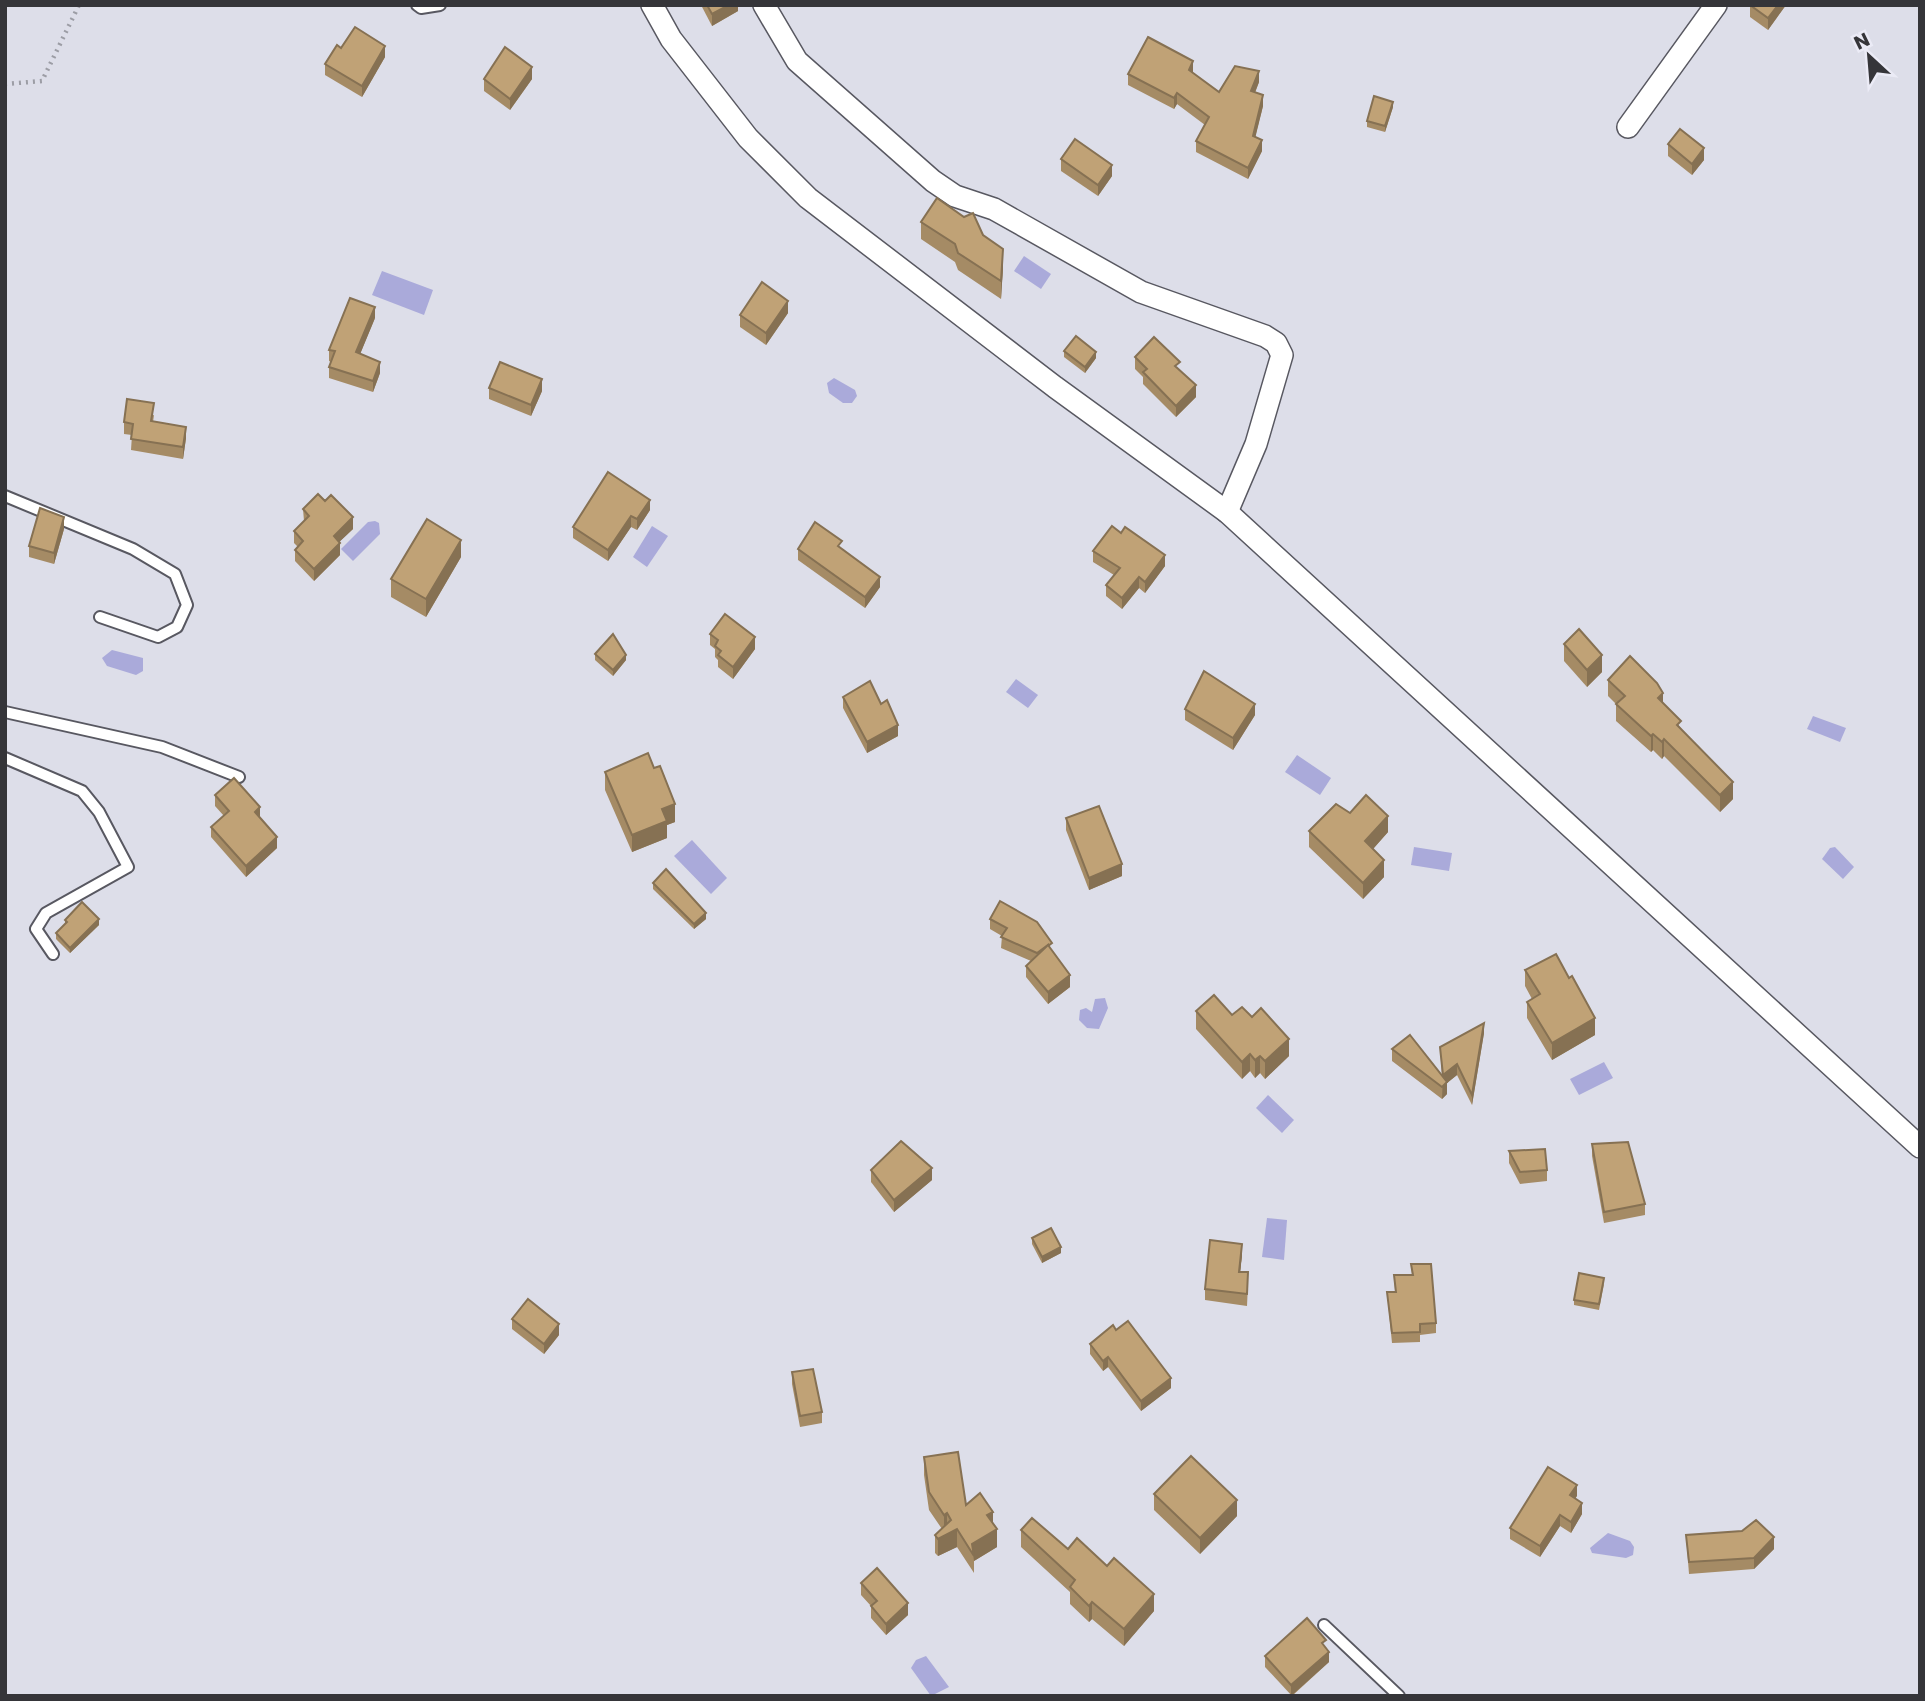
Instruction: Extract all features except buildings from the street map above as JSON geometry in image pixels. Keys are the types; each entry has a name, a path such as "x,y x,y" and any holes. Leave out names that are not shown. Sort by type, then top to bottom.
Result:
{"street":[{"path":"652,5 671,39 748,138 817,206 1055,387 1227,512 1920,1147"},
{"path":"764,5 797,61 933,181 956,196 994,209 1142,292 1265,336 1276,343 1282,355 1256,444 1227,512"},
{"path":"1628,127 1716,5"}],"lane":[{"path":"416,5 421,8 440,5"},
{"path":"5,496 133,549 174,574 187,605 177,627 158,637 100,617"},
{"path":"5,712 162,747 239,777"},
{"path":"5,758 82,791 99,811 128,867 46,913 36,929 53,954"},
{"path":"1324,1625 1399,1696"}],"path":[{"path":"5,84 42,80 79,5"}],"water":[{"path":"1024,256 1051,274 1041,289 1014,271"},
{"path":"382,271 433,290 424,315 372,295"},
{"path":"834,378 855,390 857,396 852,403 843,403 829,393 827,383"},
{"path":"368,522 379,523 380,534 353,561 341,549"},
{"path":"652,526 668,536 647,567 633,557"},
{"path":"112,650 143,658 143,671 136,675 107,666 102,658"},
{"path":"1016,679 1038,695 1028,708 1006,692"},
{"path":"1813,716 1846,728 1840,742 1807,729"},
{"path":"1297,755 1331,778 1320,795 1285,772"},
{"path":"692,840 727,878 711,894 674,856"},
{"path":"1414,847 1452,853 1449,871 1411,865"},
{"path":"1835,847 1854,867 1843,879 1822,859 1830,848"},
{"path":"1105,998 1108,1008 1099,1029 1087,1028 1079,1020 1080,1010 1086,1008 1092,1012 1095,999"},
{"path":"1604,1062 1613,1078 1579,1095 1570,1079"},
{"path":"1268,1095 1294,1120 1282,1133 1256,1108"},
{"path":"1267,1218 1287,1220 1284,1260 1262,1257"},
{"path":"1608,1533 1630,1541 1634,1547 1633,1555 1626,1558 1592,1553 1590,1548"},
{"path":"926,1656 949,1687 931,1696 911,1668 916,1660"}]}
